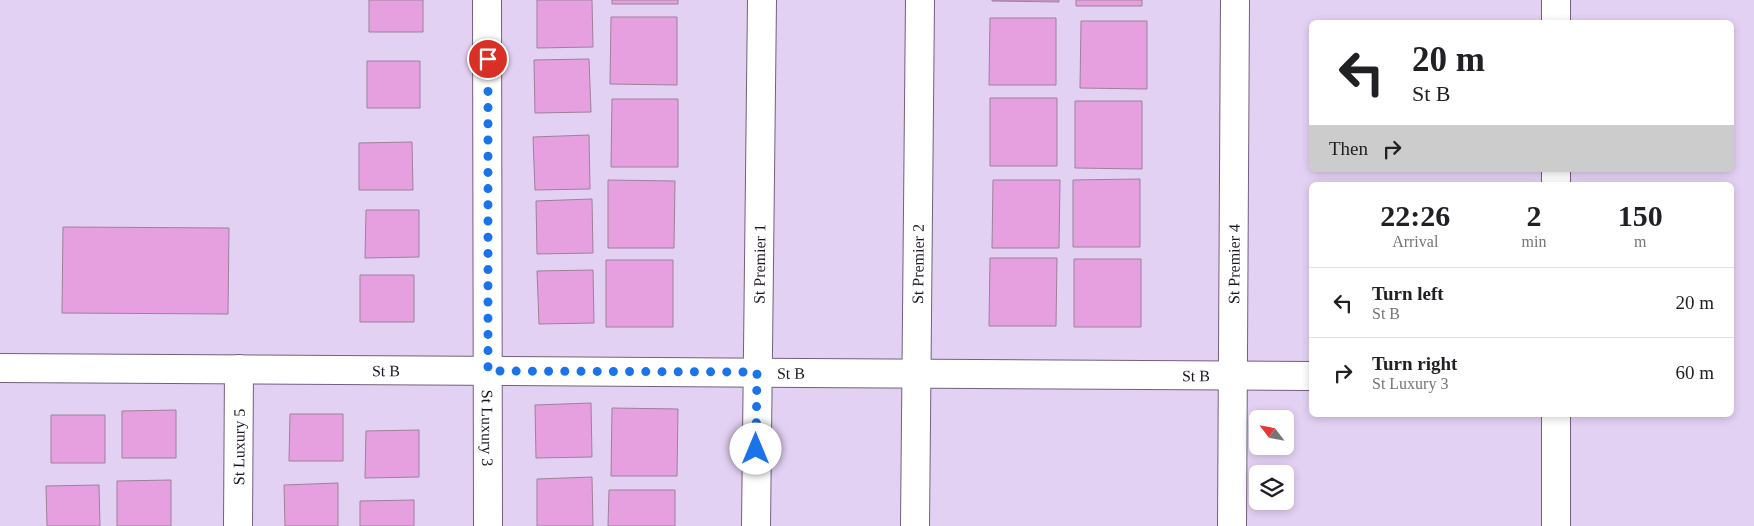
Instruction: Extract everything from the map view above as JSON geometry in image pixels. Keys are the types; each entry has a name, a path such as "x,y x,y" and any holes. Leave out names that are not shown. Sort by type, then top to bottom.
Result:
{"street":[{"name":"St Luxury 3","path":"488,0 488,526"},
{"name":"St Premier 1","path":"756,526 762,0"},
{"name":"St Premier 2","path":"915,526 920,0"},
{"name":"St Premier 4","path":"1232,526 1235,0"},
{"path":"1556,0 1556,20"},
{"name":"St B","path":"0,368 1309,376"},
{"name":"St Luxury 5","path":"238,526 239,369"},
{"path":"1556,417 1556,526"}],"building":[{"path":"369,0 423,0 423,32 369,32"},
{"path":"537,0 592,0 593,47 537,48"},
{"path":"612,0 678,0 678,4 612,4"},
{"path":"1059,0 1059,2 992,1"},
{"path":"1076,0 1142,0 1142,6 1076,6"},
{"path":"611,17 677,17 677,85 610,84"},
{"path":"990,18 1056,18 1056,85 989,85"},
{"path":"1081,21 1147,21 1147,89 1080,88"},
{"path":"589,59 591,112 535,113 534,60"},
{"path":"367,61 420,61 420,108 367,108"},
{"path":"990,98 1057,98 1057,166 990,166"},
{"path":"612,99 678,99 678,167 611,167"},
{"path":"1075,101 1142,101 1142,169 1075,168"},
{"path":"589,135 590,189 535,190 533,137"},
{"path":"412,142 413,190 359,190 359,143"},
{"path":"1140,179 1140,247 1073,247 1073,180"},
{"path":"608,180 675,181 674,248 608,248"},
{"path":"993,180 1060,180 1059,248 992,248"},
{"path":"592,199 593,253 537,254 536,201"},
{"path":"366,210 419,210 419,257 365,258"},
{"path":"63,227 229,228 228,314 62,313"},
{"path":"990,258 1057,258 1056,326 989,326"},
{"path":"1074,259 1141,259 1141,327 1074,327"},
{"path":"606,260 673,260 673,327 606,327"},
{"path":"593,270 594,323 539,324 537,271"},
{"path":"360,275 414,275 414,322 360,322"},
{"path":"591,403 592,457 536,458 535,405"},
{"path":"612,408 678,409 677,476 611,476"},
{"path":"176,410 176,458 122,458 122,411"},
{"path":"290,414 343,414 343,461 289,461"},
{"path":"51,415 105,415 105,463 51,463"},
{"path":"419,430 419,477 365,478 366,431"},
{"path":"592,477 593,526 537,526 537,479"},
{"path":"171,480 171,526 117,526 117,481"},
{"path":"338,483 338,526 285,526 284,485"},
{"path":"99,485 100,526 47,526 46,486"},
{"path":"609,490 675,490 675,526 608,526"},
{"path":"414,500 414,526 360,526 360,501"}],"route":[{"path":"488,59 488,371 757,372 756,449"}]}
